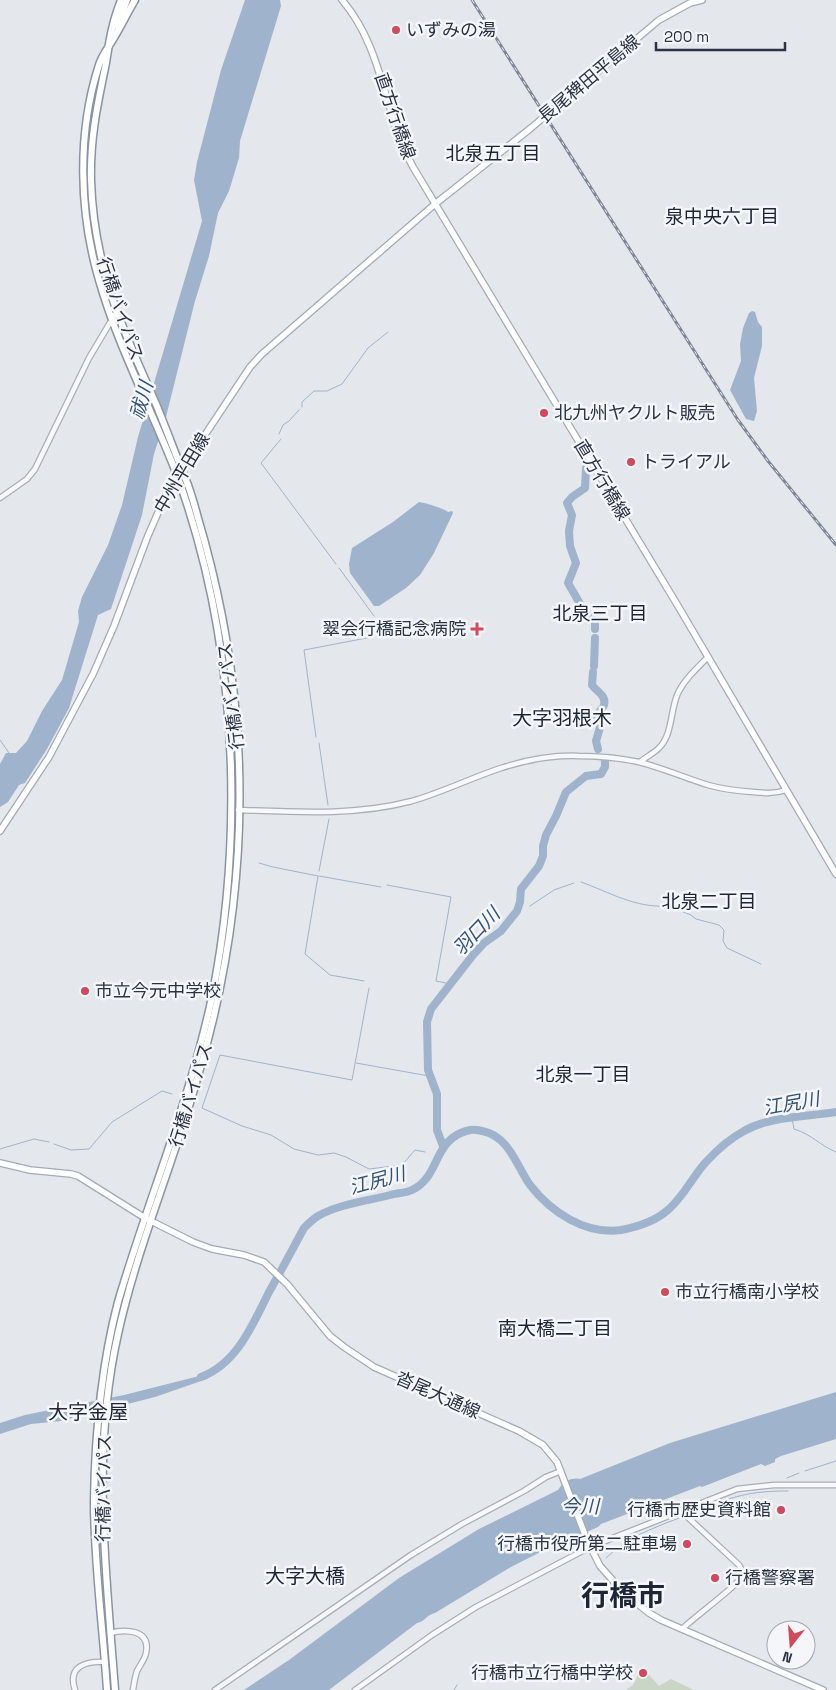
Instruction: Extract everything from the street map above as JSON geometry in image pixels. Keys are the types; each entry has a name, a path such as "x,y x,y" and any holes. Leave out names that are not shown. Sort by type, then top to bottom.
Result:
{"highway":[{"path":"109,46 112,27 121,0"},
{"path":"109,46 127,0"},
{"path":"109,46 134,0"},
{"name":"行橋バイパス","path":"109,46 95,113 91,179 96,232 109,289 117,312 176,454 200,551 214,612 222,660 229,721 232,810 226,903 212,998 186,1096 148,1219"},
{"name":"行橋バイパス","path":"107,1690 94,1502 95,1454 102,1417 112,1326 193,1095 218,1001 230,928 237,864 239,810 236,715 223,627 208,549 189,487 169,456 112,321 99,281 91,247 86,212 84,167 86,130 93,88 100,62 109,46"},
{"name":"行橋バイパス","path":"102,1417 102,1512 109,1633 115,1690"}],"main road":[{"name":"直方行橋線","path":"342,0 366,35 405,152 836,874"},
{"name":"長尾稗田平島線","path":"435,204 531,128 659,20 690,3 702,0"},
{"name":"中州平田線","path":"0,831 49,758 93,674 114,626 159,508 179,472 237,384 255,362 435,204"},
{"name":"沓尾大通線","path":"0,1163 30,1170 78,1176 148,1219 193,1242 212,1249 259,1259 270,1266 330,1336 357,1356 374,1367 534,1439 543,1445 553,1456 562,1474 587,1540 600,1566 623,1592 648,1613 823,1690"}],"street":[{"path":"0,498 27,479 35,469 89,358 117,312"},
{"path":"640,762 664,742 677,695 691,674 708,658"},
{"path":"232,810 319,812 378,807 409,801 439,792 527,761 578,756 605,757 640,762 710,786 771,793 786,790"},
{"path":"215,1690 411,1555 546,1477 562,1474"},
{"path":"355,1690 432,1635 476,1607 590,1547 720,1495 748,1487 836,1485"},
{"path":"681,1511 739,1565 744,1574 740,1581 705,1608 682,1629"},
{"path":"109,1633 126,1630 132,1631 141,1636 146,1644 146,1654 138,1670 133,1690"},
{"path":"74,1690 73,1677 79,1667 89,1663 105,1662"}],"green space":[{"name":"行橋市立行橋中学校","path":"642,1667 659,1686 671,1679 694,1690 626,1690 633,1685"}],"water":[{"path":"245,0 280,0 281,6 240,141 239,158 229,191 218,213 209,256 195,301 166,417 154,454 142,515 111,609 98,615 69,708 47,749 25,783 19,785 8,802 0,807 0,764 6,753 16,753 27,741 42,711 62,680 79,622 78,611 82,597 108,545 122,505 138,437 202,221 194,180 197,162 221,70"},
{"path":"755,312 758,322 762,327 762,346 754,378 757,411 754,421 746,419 730,390 741,361 740,344 743,328 749,313"},
{"path":"419,502 448,512 452,511 453,513 434,553 420,575 406,588 379,606 374,606 350,573 349,564 352,548 393,522"},
{"path":"219,1371 207,1379 155,1397 61,1421 31,1424 0,1434 0,1423 25,1415 124,1395"},
{"name":"今川","path":"836,1392 836,1439 781,1456 775,1459 775,1462 765,1466 761,1464 702,1487 700,1486 560,1542 511,1567 417,1623 329,1690 244,1690 289,1660 399,1578 479,1529 558,1490 568,1481 580,1479 670,1443"}],"waterway":[{"path":"302,407 302,402 314,391 327,391 342,384 368,348 388,332"},
{"path":"279,434 283,425 299,410"},
{"path":"281,439 261,463 336,564"},
{"name":"羽口川","path":"589,465 586,468 585,488 567,503 572,515 569,531 570,546 576,563 568,583 586,614 595,621 595,629"},
{"path":"339,568 374,616"},
{"path":"376,620 378,636"},
{"path":"316,737 304,650 372,637"},
{"name":"羽口川","path":"594,666 595,638"},
{"name":"羽口川","path":"593,672 592,685 603,696 605,702 597,716 601,724 596,741 598,749"},
{"path":"0,740 9,753"},
{"path":"319,743 328,805"},
{"name":"羽口川","path":"443,1146 437,1130 437,1094 428,1070 427,1022 431,1009 473,955 484,943 501,931 517,911 521,889 539,866 543,856 546,835 566,792 586,776 601,774 605,767 605,761"},
{"path":"319,871 329,819"},
{"path":"259,863 318,876 305,954 330,975 364,981"},
{"path":"319,876 381,887"},
{"path":"581,882 622,899 655,906 666,906"},
{"path":"530,906 554,890 574,883"},
{"path":"387,885 451,897 436,981 446,983"},
{"path":"668,906 691,915 696,919 719,925 724,930 723,941 727,948 761,964"},
{"path":"369,988 352,1080 220,1055 202,1108 242,1126 271,1135 294,1149 318,1155 334,1153 369,1169 402,1165 415,1150 425,1152"},
{"path":"356,1063 429,1076"},
{"path":"54,1144 71,1150 89,1149 112,1122 162,1091 172,1094"},
{"name":"江尻川","path":"201,1377 225,1363 242,1342 304,1228 309,1223 318,1216 335,1208 412,1190 428,1176 443,1149 458,1134 473,1130 491,1134 499,1139 511,1152 530,1185 548,1204 570,1220 595,1229 608,1231 621,1230 646,1223 664,1213 674,1204 710,1158 744,1131 765,1122 836,1112"},
{"path":"792,1118 794,1129 836,1152"},
{"path":"0,1149 34,1139 49,1142"},
{"path":"805,1471 836,1461"},
{"path":"787,1478 799,1473"},
{"path":"697,1511 742,1495 788,1491"},
{"path":"606,1558 631,1539 679,1518"},
{"path":"454,1690 457,1685"}],"railway":[{"path":"472,0 738,420 768,461 836,545"}],"place":[{"name":"いずみの湯","path":"396,30"},
{"name":"北九州ヤクルト販売","path":"544,413"},
{"name":"トライアル","path":"631,462"},
{"name":"翠会行橋記念病院","path":"477,629"},
{"name":"市立今元中学校","path":"85,991"},
{"name":"市立行橋南小学校","path":"665,1292"},
{"name":"行橋市歴史資料館","path":"781,1510"},
{"name":"行橋市役所第二駐車場","path":"687,1544"},
{"name":"行橋警察署","path":"715,1578"},
{"name":"行橋市立行橋中学校","path":"643,1673"}],"district":[{"name":"北泉五丁目","path":"493,153"},
{"name":"泉中央六丁目","path":"722,216"},
{"name":"北泉三丁目","path":"600,613"},
{"name":"大字羽根木","path":"562,718"},
{"name":"北泉二丁目","path":"709,901"},
{"name":"北泉一丁目","path":"583,1074"},
{"name":"南大橋二丁目","path":"555,1328"},
{"name":"大字金屋","path":"88,1412"},
{"name":"大字大橋","path":"305,1576"},
{"name":"行橋市","path":"623,1595"}],"water label":[{"name":"祓川","path":"141,400"}]}
